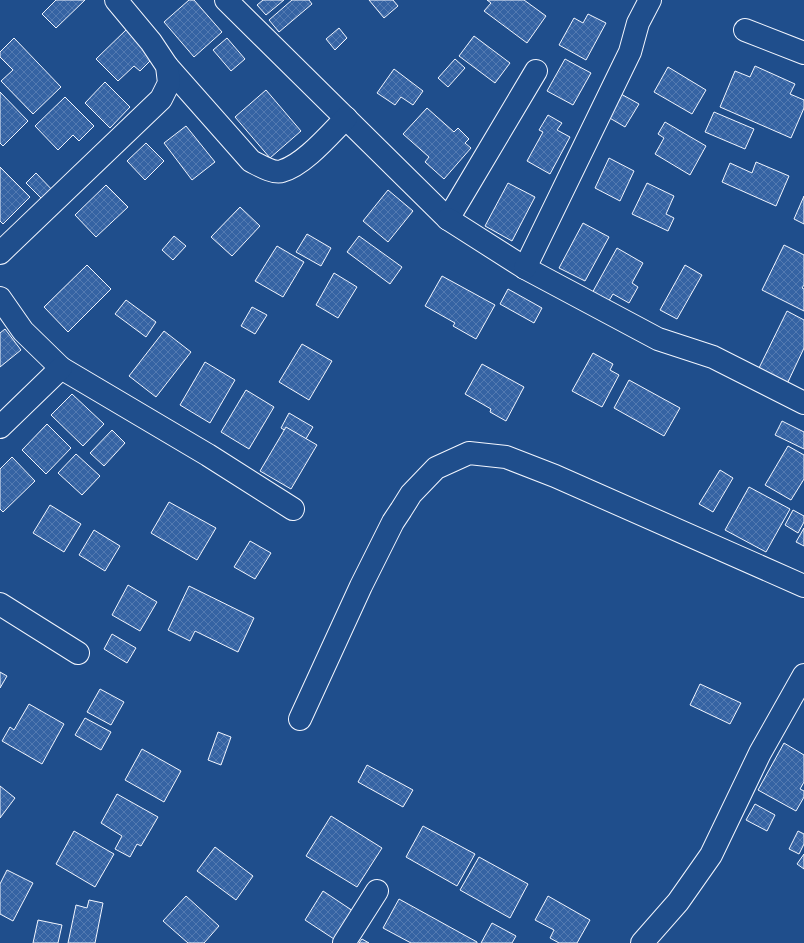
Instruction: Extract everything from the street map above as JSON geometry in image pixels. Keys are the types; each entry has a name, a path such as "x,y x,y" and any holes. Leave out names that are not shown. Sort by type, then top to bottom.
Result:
{"street":[{"path":"116,0 151,42 167,66 251,161 264,168 281,172 302,161 346,118"},
{"path":"226,0 448,219 525,268 658,339 713,357 802,396"},
{"path":"525,268 630,52 638,23 650,0"},
{"path":"745,30 804,53"},
{"path":"0,254 161,99 169,83 167,66"},
{"path":"448,219 536,70"},
{"path":"0,298 23,330 61,368 208,455 293,509"},
{"path":"0,427 61,368"},
{"path":"300,720 361,586 393,522 411,494 436,468 469,453 506,457 555,476 804,586"},
{"path":"0,604 78,653"},
{"path":"642,943 678,902 711,855 760,753 804,675"},
{"path":"344,943 376,891"}],"building":[{"path":"56,0 85,0 56,28 42,14"},
{"path":"189,0 194,0 222,32 194,57 164,22"},
{"path":"263,0 284,0 266,15 257,5"},
{"path":"292,0 309,0 312,4 279,32 269,20"},
{"path":"369,0 393,0 398,6 384,18"},
{"path":"487,0 524,0 546,16 527,43 484,11 491,3"},
{"path":"588,14 606,23 586,60 559,45 574,18 583,23"},
{"path":"339,28 347,38 335,50 326,39"},
{"path":"127,29 154,57 140,71 134,66 118,81 96,59"},
{"path":"474,36 510,63 495,83 459,56"},
{"path":"14,38 61,87 33,114 1,81 13,70 0,57 0,52"},
{"path":"227,38 245,59 231,71 213,50"},
{"path":"455,59 465,68 448,87 438,78"},
{"path":"565,59 591,73 573,105 547,91"},
{"path":"755,66 795,84 790,94 804,100 804,108 791,138 720,107 735,71 750,77"},
{"path":"668,67 706,90 692,114 654,92"},
{"path":"394,69 423,91 413,105 401,97 395,105 377,93"},
{"path":"105,82 130,107 110,128 85,103"},
{"path":"266,90 301,131 270,158 235,117"},
{"path":"0,92 28,121 3,146 0,143"},
{"path":"621,94 639,104 625,127 608,117"},
{"path":"65,97 94,126 79,141 73,135 58,150 35,126"},
{"path":"427,108 454,132 458,128 469,139 465,143 471,148 444,179 425,162 429,157 403,134"},
{"path":"714,112 754,129 745,149 705,132"},
{"path":"548,115 562,123 557,130 570,137 550,174 527,161 543,132 539,130"},
{"path":"665,122 706,146 690,175 655,154 664,138 658,134"},
{"path":"186,126 215,162 192,180 164,143"},
{"path":"146,143 164,161 145,180 127,161"},
{"path":"609,158 634,171 620,201 595,188"},
{"path":"756,162 789,176 776,206 722,182 730,163 752,173"},
{"path":"0,167 30,197 3,224 0,221"},
{"path":"36,173 56,194 46,203 26,183"},
{"path":"508,183 535,197 512,241 485,226"},
{"path":"647,183 674,196 666,214 674,218 668,231 632,214"},
{"path":"106,185 128,207 96,237 75,215"},
{"path":"388,190 413,211 388,242 363,221"},
{"path":"804,196 804,224 794,219"},
{"path":"240,207 260,226 232,256 211,237"},
{"path":"583,223 609,237 585,281 559,268"},
{"path":"307,234 331,248 321,266 296,252"},
{"path":"174,236 186,246 173,260 162,250"},
{"path":"359,236 402,267 390,284 347,252"},
{"path":"784,245 804,255 804,285 802,288 804,289 804,311 762,290"},
{"path":"277,246 304,262 283,297 255,281"},
{"path":"617,248 643,263 632,283 638,287 629,303 613,294 607,304 591,295"},
{"path":"87,265 111,289 68,332 44,307"},
{"path":"685,265 702,275 677,319 660,310"},
{"path":"334,273 357,287 338,318 316,305"},
{"path":"442,276 495,305 476,339 453,326 455,323 425,306"},
{"path":"508,289 542,308 534,323 500,304"},
{"path":"126,300 156,322 146,337 115,314"},
{"path":"252,307 267,315 255,334 241,326"},
{"path":"787,311 804,320 804,348 787,384 758,370"},
{"path":"5,329 21,350 0,367 0,333"},
{"path":"164,331 191,352 156,397 129,376"},
{"path":"302,344 332,361 309,400 279,382"},
{"path":"593,353 613,364 610,370 619,375 602,407 572,391"},
{"path":"205,362 235,380 210,423 180,405"},
{"path":"482,364 524,387 506,421 490,412 491,409 465,394"},
{"path":"629,380 680,408 664,436 614,408"},
{"path":"246,390 274,407 249,449 221,432"},
{"path":"72,394 104,424 83,446 51,415"},
{"path":"289,413 313,427 304,442 281,428"},
{"path":"782,421 804,432 804,449 775,435"},
{"path":"47,424 71,448 46,474 22,450"},
{"path":"286,427 317,445 291,489 260,471"},
{"path":"112,430 125,443 104,466 90,453"},
{"path":"788,446 804,455 804,479 791,500 765,485"},
{"path":"76,454 100,476 82,495 58,473"},
{"path":"12,457 35,481 3,512 0,509 0,469"},
{"path":"720,470 733,478 713,512 699,504"},
{"path":"749,487 790,509 766,552 725,530"},
{"path":"169,502 216,528 197,560 151,533"},
{"path":"50,505 81,524 64,552 33,533"},
{"path":"793,510 804,516 804,522 798,533 785,525"},
{"path":"804,528 804,546 796,542"},
{"path":"94,530 120,546 105,571 79,555"},
{"path":"250,541 271,553 255,579 234,567"},
{"path":"128,585 157,602 140,631 112,615"},
{"path":"189,586 254,618 238,652 195,631 190,641 168,630"},
{"path":"112,634 136,648 127,663 104,649"},
{"path":"0,672 7,676 0,688"},
{"path":"700,684 741,703 730,724 690,705"},
{"path":"100,689 124,702 111,725 87,712"},
{"path":"29,704 64,724 42,764 2,741 10,727 14,730"},
{"path":"85,718 111,732 101,750 75,735"},
{"path":"218,732 231,737 221,765 208,760"},
{"path":"784,743 804,755 804,782 800,789 804,791 804,797 796,811 758,790"},
{"path":"142,749 181,771 164,802 125,780"},
{"path":"367,765 413,790 403,807 358,782"},
{"path":"0,786 15,798 0,818"},
{"path":"117,794 158,817 141,846 137,844 130,857 115,849 122,836 101,823"},
{"path":"755,804 775,815 767,831 746,820"},
{"path":"331,816 382,848 357,887 306,856"},
{"path":"423,826 475,854 457,886 406,857"},
{"path":"74,831 114,854 95,887 56,864"},
{"path":"798,831 804,834 804,844 799,854 789,849"},
{"path":"215,847 253,876 236,900 197,871"},
{"path":"804,854 804,869 797,864"},
{"path":"479,857 528,884 510,918 460,890"},
{"path":"7,870 33,883 13,921 0,914 0,884"},
{"path":"323,891 353,911 334,939 305,920"},
{"path":"186,896 219,926 204,943 188,943 163,921"},
{"path":"548,896 590,920 577,943 559,943 550,938 554,930 535,920"},
{"path":"399,899 477,943 411,943 383,928"},
{"path":"89,900 103,903 95,943 68,943 76,905 87,908"},
{"path":"38,920 62,925 58,943 33,943"},
{"path":"492,923 516,936 512,943 481,943"},
{"path":"362,939 369,943 359,943"}]}
